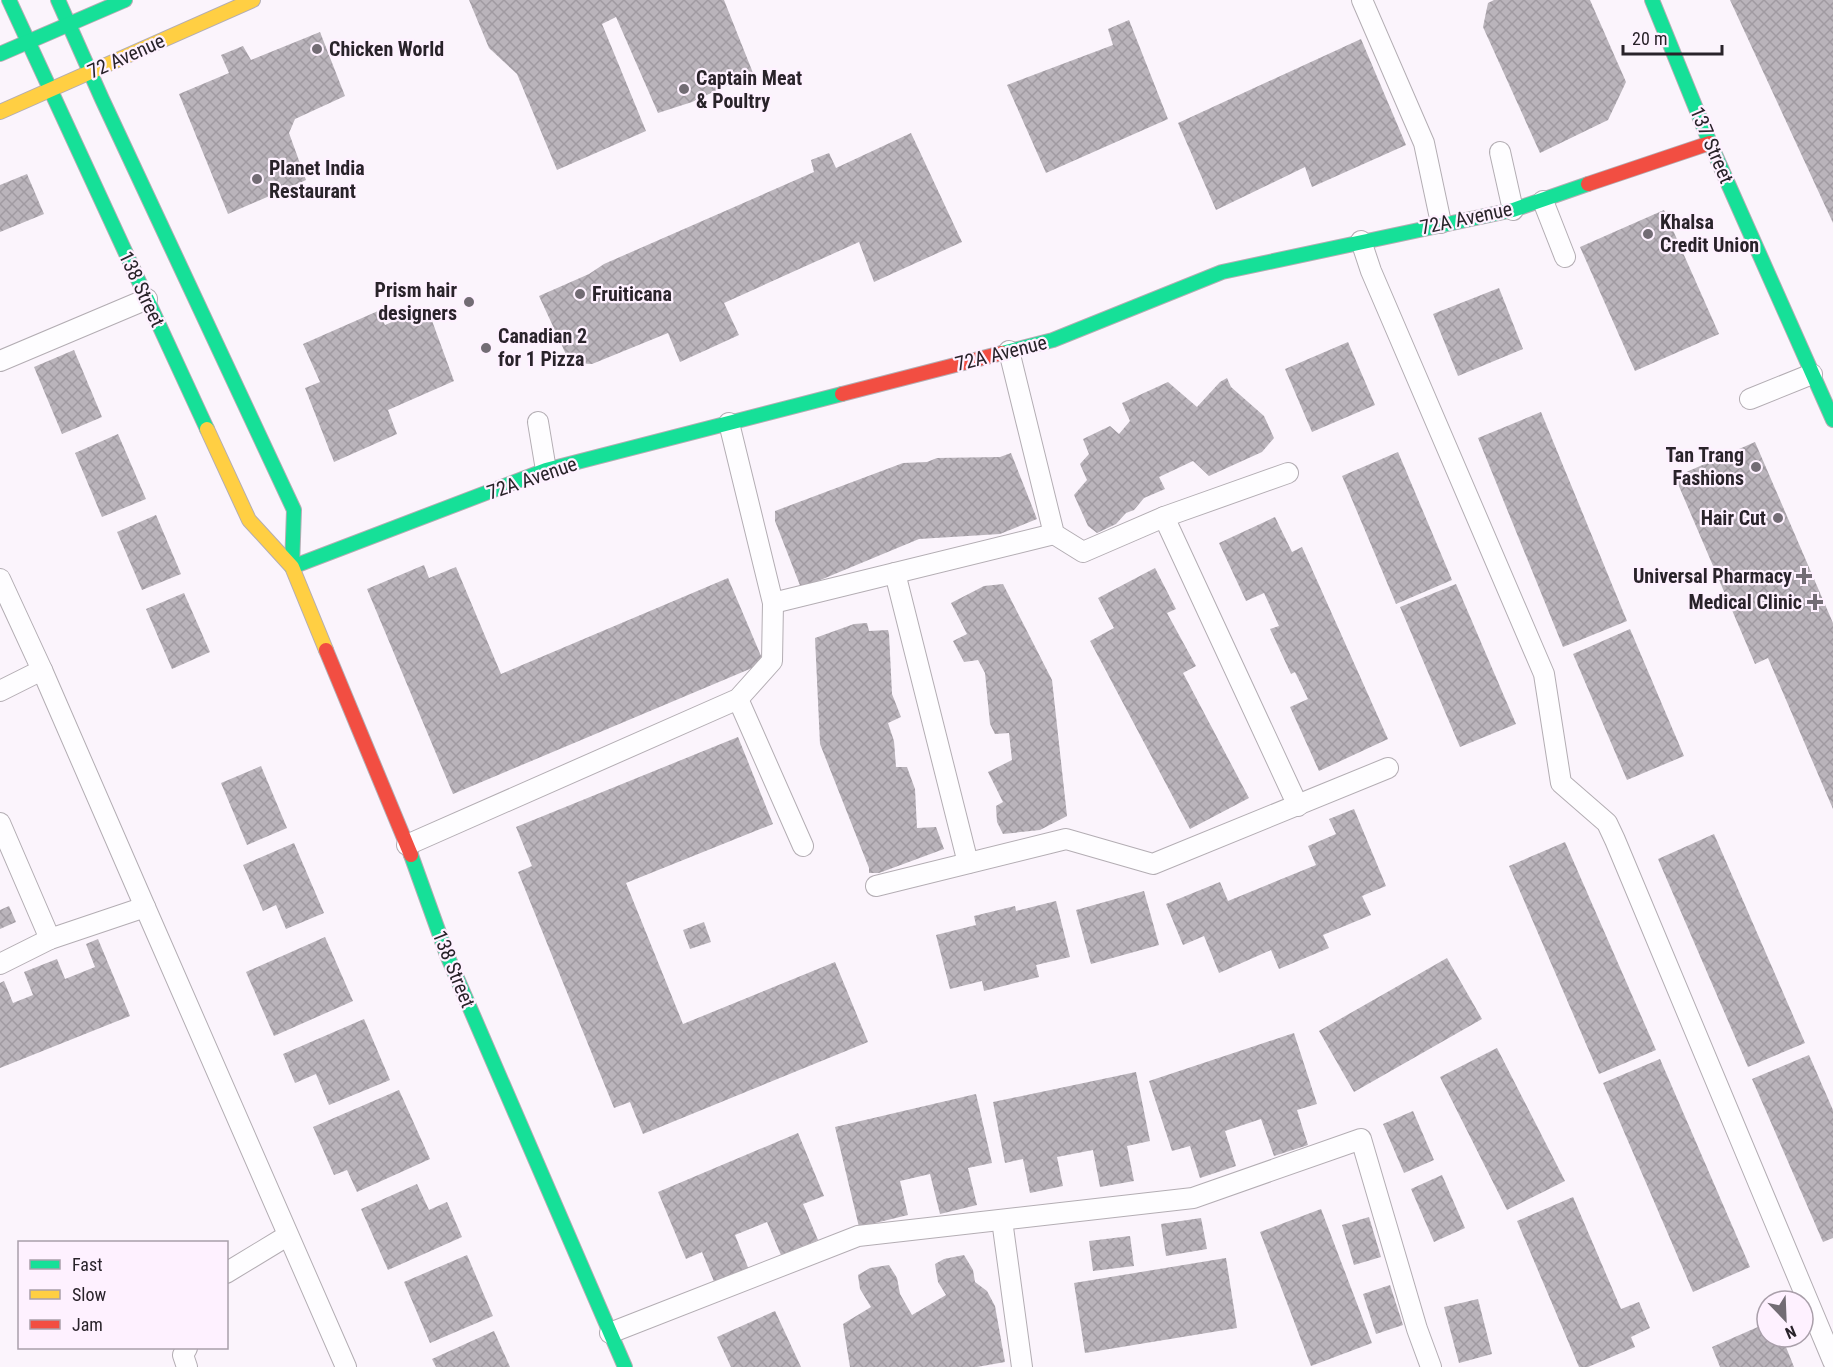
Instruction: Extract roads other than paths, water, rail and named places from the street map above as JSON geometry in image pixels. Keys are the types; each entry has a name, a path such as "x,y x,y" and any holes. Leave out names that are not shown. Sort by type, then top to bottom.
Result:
{"main road":[{"name":"138 Street","path":"9,0 249,520 292,567 407,845 447,955 625,1367"},
{"name":"138 Street","path":"58,0 294,510 292,567"},
{"path":"0,54 125,0"},
{"name":"72 Avenue","path":"0,112 253,0"},
{"name":"137 Street","path":"1652,0 1710,143 1831,412"},
{"name":"72A Avenue","path":"292,567 546,470 1053,340 1222,272 1513,210 1710,143"}],"lane":[{"path":"1362,0 1424,143 1441,224"},
{"path":"1500,152 1513,210"},
{"path":"1543,201 1565,257"},
{"path":"1361,241 1371,271 1544,674 1562,783 1607,823 1615,840 1833,1360"},
{"path":"0,361 147,299"},
{"path":"1009,351 1054,534 1083,552 1164,517 1288,473"},
{"path":"1750,399 1812,374"},
{"path":"538,422 546,470"},
{"path":"407,845 738,699 772,661 773,603 729,423"},
{"path":"1164,517 1298,806"},
{"path":"773,603 1054,534"},
{"path":"895,573 968,863"},
{"path":"0,579 42,670 346,1367"},
{"path":"0,691 42,670"},
{"path":"738,699 803,846"},
{"path":"876,886 1066,839 1153,864 1388,768"},
{"path":"0,823 50,939"},
{"path":"0,964 50,939 145,907"},
{"path":"610,1333 858,1236 1193,1198 1362,1139 1417,1329 1431,1367"},
{"path":"1002,1220 1022,1367"},
{"path":"228,1272 287,1236"},
{"path":"186,1349 183,1355 187,1367"}],"place":[{"name":"Chicken World","path":"317,49"},
{"name":"Captain Meat & Poultry","path":"684,89"},
{"name":"Planet India Restaurant","path":"257,179"},
{"name":"Khalsa Credit Union","path":"1648,234"},
{"name":"Fruiticana","path":"580,294"},
{"name":"Prism hair designers","path":"469,302"},
{"name":"Canadian 2 for 1 Pizza","path":"486,348"},
{"name":"Tan Trang Fashions","path":"1756,467"},
{"name":"Hair Cut","path":"1778,518"},
{"name":"Universal Pharmacy","path":"1804,576"},
{"name":"Medical Clinic","path":"1815,602"}]}
